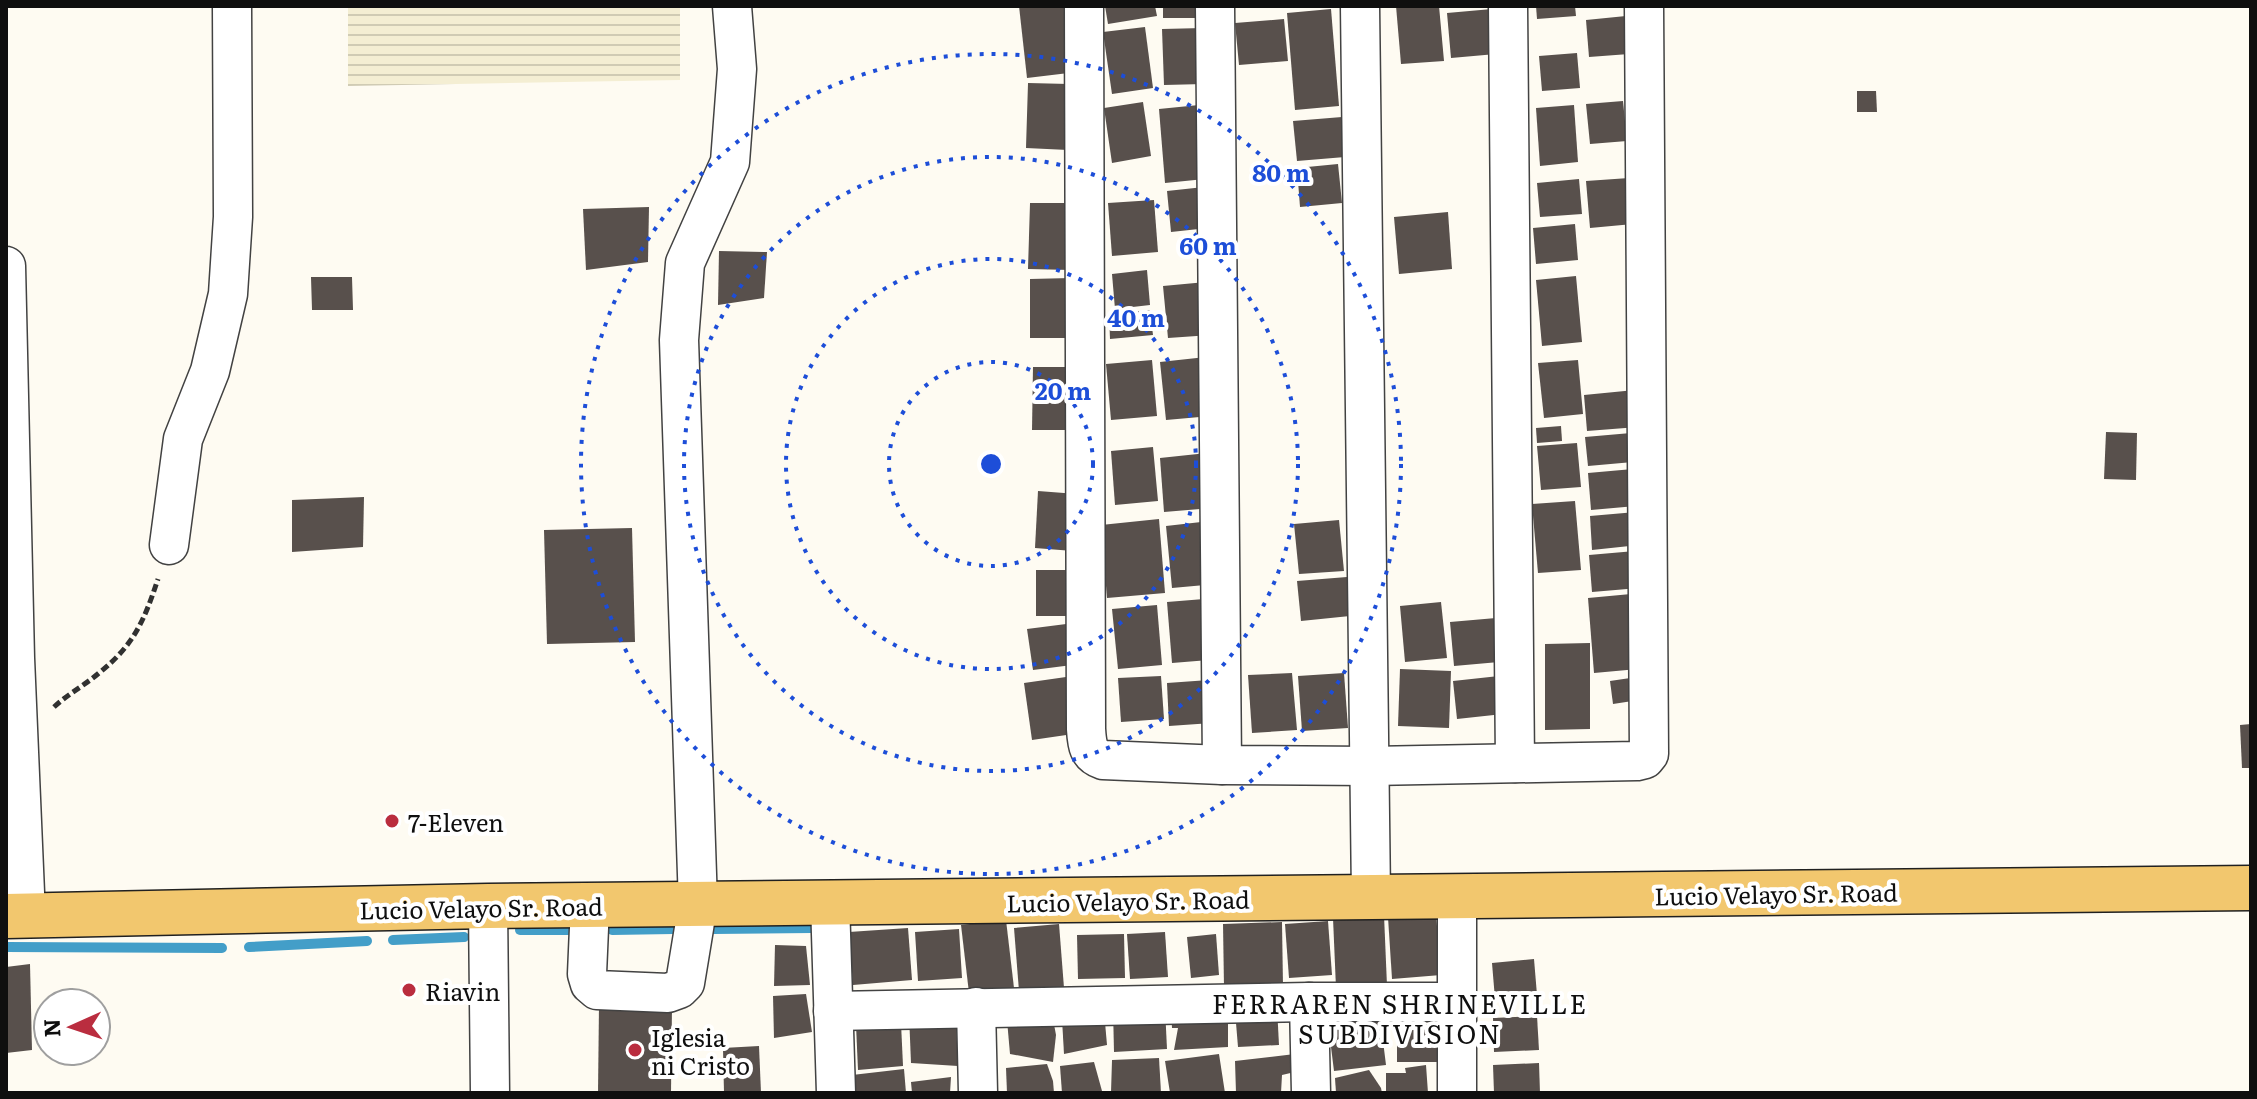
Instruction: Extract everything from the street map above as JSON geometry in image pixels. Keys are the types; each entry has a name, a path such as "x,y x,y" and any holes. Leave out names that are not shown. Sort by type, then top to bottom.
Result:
{"main road":[{"name":"Lucio Velayo Sr. Road","path":"16,916 488,906 2251,888"}],"street":[{"path":"169,545 183,439 210,371 228,294 233,217 232,6"},
{"path":"590,905 587,974 590,984 597,990 668,993 685,983 698,904 679,340 685,263 730,162 737,69 732,6"},
{"path":"1084,6 1089,751 1103,760 1371,766 1637,761 1649,754 1644,6"},
{"path":"1215,6 1222,765"},
{"path":"1360,6 1371,897"},
{"path":"1508,6 1515,763"},
{"path":"6,266 11,658 19,742 16,916"},
{"path":"1457,896 1457,1093"},
{"path":"830,902 836,1093"},
{"path":"488,906 490,1093"},
{"path":"1309,1002 1311,1093"},
{"path":"833,1011 1457,1002"},
{"path":"976,1007 978,1093"}],"path":[{"path":"19,742 59,703 120,655 137,633 169,545"}],"shaded area":[{"path":"348,6 680,6 680,80 348,86"}],"building":[{"path":"1019,6 1070,6 1077,72 1027,78"},
{"path":"1105,6 1155,6 1157,16 1108,24"},
{"path":"1163,6 1208,6 1208,18 1163,18"},
{"path":"1396,6 1439,6 1444,61 1401,64"},
{"path":"1536,6 1575,6 1576,16 1537,19"},
{"path":"1331,9 1339,106 1295,110 1287,13"},
{"path":"1492,9 1496,54 1451,58 1447,13"},
{"path":"1626,16 1629,54 1589,57 1586,20"},
{"path":"1284,19 1288,61 1239,65 1235,23"},
{"path":"1145,27 1153,88 1112,94 1103,32"},
{"path":"1203,28 1204,84 1164,85 1162,29"},
{"path":"1577,53 1580,88 1542,91 1539,56"},
{"path":"1028,83 1069,84 1068,150 1026,148"},
{"path":"1857,91 1876,91 1877,112 1857,112"},
{"path":"1623,101 1627,141 1590,144 1586,104"},
{"path":"1143,102 1151,156 1112,163 1104,108"},
{"path":"1199,105 1205,179 1165,183 1159,109"},
{"path":"1574,105 1578,162 1540,166 1536,108"},
{"path":"1342,117 1345,157 1297,161 1293,121"},
{"path":"1338,164 1342,203 1300,207 1297,168"},
{"path":"1629,178 1633,224 1590,228 1586,181"},
{"path":"1579,179 1582,214 1540,217 1537,183"},
{"path":"1204,187 1208,228 1171,232 1167,191"},
{"path":"1154,200 1158,252 1112,256 1108,203"},
{"path":"1030,203 1072,203 1071,270 1028,269"},
{"path":"649,207 648,262 586,270 583,209"},
{"path":"1448,212 1452,269 1399,274 1394,217"},
{"path":"1575,224 1578,260 1536,264 1533,228"},
{"path":"719,251 767,252 764,298 718,305"},
{"path":"1147,270 1150,305 1115,309 1112,274"},
{"path":"1576,276 1582,342 1542,346 1536,280"},
{"path":"311,277 352,277 353,310 312,310"},
{"path":"1071,278 1071,338 1030,338 1030,279"},
{"path":"1206,282 1211,335 1168,338 1163,286"},
{"path":"1150,310 1153,335 1110,339 1109,314"},
{"path":"1206,357 1211,416 1166,420 1160,362"},
{"path":"1152,360 1157,416 1111,420 1106,364"},
{"path":"1578,360 1583,414 1544,418 1538,363"},
{"path":"1033,367 1076,367 1075,430 1032,430"},
{"path":"1635,390 1638,427 1587,431 1584,395"},
{"path":"1561,426 1562,441 1537,443 1536,428"},
{"path":"2106,432 2137,433 2136,480 2104,479"},
{"path":"1631,433 1633,462 1588,466 1585,437"},
{"path":"1577,443 1581,487 1541,490 1537,446"},
{"path":"1153,447 1158,501 1115,505 1111,451"},
{"path":"1207,453 1212,508 1164,512 1160,458"},
{"path":"1633,469 1636,506 1591,510 1588,473"},
{"path":"1038,491 1077,494 1073,551 1035,548"},
{"path":"364,497 363,547 292,552 292,500"},
{"path":"1575,501 1581,570 1538,573 1532,504"},
{"path":"1636,512 1639,545 1592,550 1590,516"},
{"path":"1159,519 1165,593 1107,598 1101,525"},
{"path":"1339,520 1344,571 1299,574 1294,524"},
{"path":"1210,521 1216,584 1172,588 1166,526"},
{"path":"632,528 635,642 547,644 544,530"},
{"path":"1635,551 1639,588 1592,592 1589,555"},
{"path":"1036,570 1077,570 1078,616 1036,616"},
{"path":"1347,577 1350,616 1301,621 1297,581"},
{"path":"1631,594 1638,669 1594,673 1588,598"},
{"path":"1204,599 1209,660 1172,663 1167,602"},
{"path":"1441,602 1447,658 1405,662 1400,606"},
{"path":"1157,605 1162,665 1118,669 1112,609"},
{"path":"1496,618 1499,662 1454,666 1450,622"},
{"path":"1074,623 1080,664 1033,670 1027,629"},
{"path":"1590,643 1590,729 1545,730 1545,644"},
{"path":"1400,669 1451,671 1449,728 1398,726"},
{"path":"1292,673 1297,730 1252,733 1248,675"},
{"path":"1344,673 1348,728 1302,731 1298,676"},
{"path":"1073,676 1080,733 1032,740 1024,683"},
{"path":"1161,676 1164,719 1121,722 1118,678"},
{"path":"1499,676 1503,714 1457,719 1453,681"},
{"path":"1637,677 1639,700 1613,704 1610,681"},
{"path":"1209,680 1212,723 1169,726 1167,683"},
{"path":"2251,724 2251,768 2242,768 2240,725"},
{"path":"1436,914 1441,975 1392,979 1388,917"},
{"path":"1384,915 1387,986 1336,988 1333,918"},
{"path":"1006,920 1014,988 969,993 961,925"},
{"path":"1328,921 1332,975 1289,978 1285,924"},
{"path":"1282,922 1283,987 1224,988 1223,924"},
{"path":"1059,924 1064,988 1019,991 1014,928"},
{"path":"908,928 912,980 853,985 849,932"},
{"path":"959,929 962,978 918,981 915,932"},
{"path":"1165,932 1168,977 1130,979 1127,934"},
{"path":"1124,934 1125,978 1078,979 1077,935"},
{"path":"1216,934 1219,975 1191,978 1187,937"},
{"path":"775,945 806,946 810,985 774,986"},
{"path":"1534,959 1537,995 1495,999 1492,963"},
{"path":"30,964 32,1050 6,1053 6,967"},
{"path":"806,994 812,1032 774,1038 773,996"},
{"name":"Iglesia ni Cristo","path":"599,1005 672,1006 671,1093 598,1093"},
{"path":"1228,1007 1228,1047 1174,1050 1178,1028 1172,1028 1171,1009"},
{"path":"1277,1007 1279,1045 1238,1047 1235,1011"},
{"path":"1113,1008 1165,1008 1167,1049 1114,1052"},
{"path":"1104,1011 1107,1045 1064,1054 1062,1019"},
{"path":"909,1014 956,1020 958,1066 911,1063"},
{"path":"1052,1014 1056,1035 1053,1062 1010,1054 1007,1020"},
{"path":"1537,1016 1539,1050 1494,1052 1493,1018"},
{"path":"1380,1017 1386,1065 1334,1071 1328,1023"},
{"path":"901,1023 903,1066 858,1070 856,1025"},
{"path":"1397,1024 1439,1024 1439,1062 1397,1062"},
{"path":"759,1046 761,1093 724,1093 723,1048"},
{"path":"1219,1054 1225,1093 1170,1093 1165,1061"},
{"path":"1295,1054 1299,1071 1282,1075 1281,1093 1236,1093 1235,1061"},
{"path":"1159,1058 1161,1093 1111,1093 1112,1060"},
{"path":"1094,1062 1102,1091 1062,1093 1060,1066"},
{"path":"1539,1063 1540,1093 1494,1093 1493,1065"},
{"path":"1047,1064 1054,1093 1007,1093 1006,1068"},
{"path":"1426,1065 1428,1093 1386,1093 1386,1073 1406,1073 1405,1068"},
{"path":"904,1069 906,1093 853,1093 852,1075"},
{"path":"1369,1070 1382,1093 1336,1093 1335,1078"},
{"path":"951,1077 950,1093 912,1093 911,1082"}],"waterway":[{"path":"713,929 812,928 822,925"},
{"path":"612,930 673,929"},
{"path":"520,930 568,930"},
{"path":"393,940 464,937"},
{"path":"249,947 367,941"},
{"path":"6,947 222,948"}],"place":[{"name":"7-Eleven","path":"392,821"},
{"name":"Riavin","path":"409,990"},
{"name":"Iglesia ni Cristo","path":"635,1050"}],"district":[{"name":"FERRAREN SHRINEVILLE SUBDIVISION","path":"1400,1017"}]}
